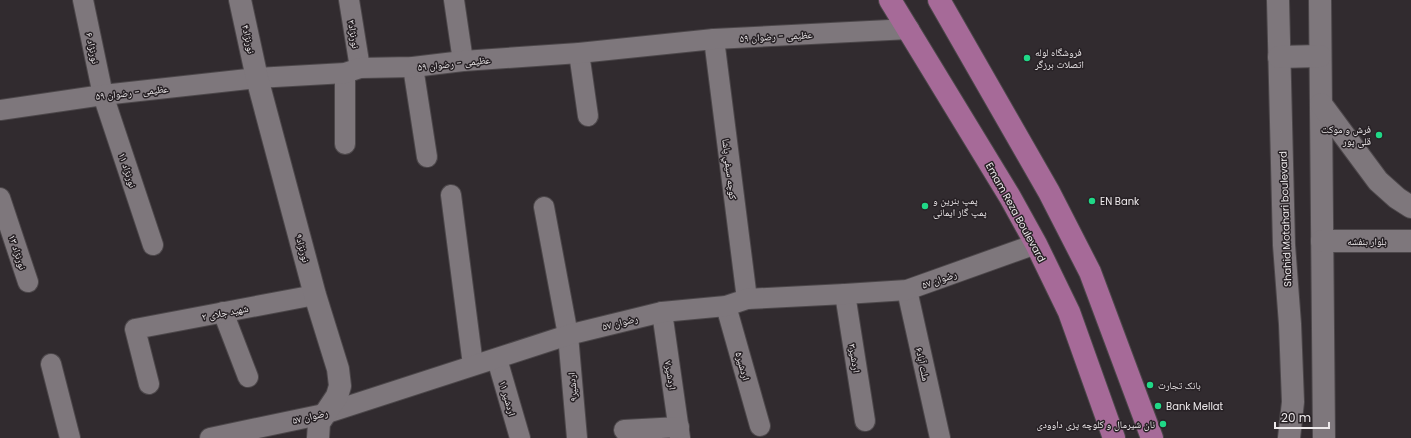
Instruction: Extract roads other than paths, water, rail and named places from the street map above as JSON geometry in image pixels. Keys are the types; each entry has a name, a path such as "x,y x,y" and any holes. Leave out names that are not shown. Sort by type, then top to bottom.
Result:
{"main road":[{"name":"نورنژاد۴","path":"240,0 257,78"},
{"name":"Emam Reza Boulevard","path":"890,0 1010,197 1036,244 1069,312 1114,438"},
{"path":"939,0 1049,192 1090,272 1152,438"},
{"name":"Shahid Motahari boulevard","path":"1278,0 1284,245 1290,324 1293,402 1289,438"},
{"path":"1320,0 1324,438"},
{"path":"1280,57 1320,56"},
{"name":"نورنژاد۹","path":"257,78 315,295 338,369 340,386 337,396 319,423 318,438"},
{"path":"1321,104 1378,181 1397,198 1411,207"},
{"name":"بلوار بنفشه","path":"1322,241 1411,241"}],"street":[{"name":"نورنژاد ۶","path":"82,0 103,95"},
{"name":"نورنژاد۲","path":"345,144 352,71 349,0"},
{"path":"454,0 462,61"},
{"name":"عظیمی - رضوان ۵۹","path":"0,110 103,95 257,78 579,53 714,39 909,29"},
{"name":"كوچه سيفي پاشا","path":"714,39 747,299"},
{"path":"579,53 588,116"},
{"path":"413,67 427,157"},
{"name":"نورنژاد ۱۱","path":"103,95 153,245"},
{"path":"451,195 473,365"},
{"name":"نورنژاد ۱۳","path":"0,198 28,282"},
{"name":"اردشیر۹","path":"544,207 568,335 577,438"},
{"name":"رضوان ۵۷","path":"210,438 324,414 568,335 662,312 726,306 747,299 907,290 1036,244"},
{"name":"ملت آباد۶","path":"907,290 940,438"},
{"name":"اردشیر۳","path":"845,294 865,421"},
{"name":"شهید جلای ۲","path":"149,384 135,329 315,295"},
{"name":"اردشیر۵","path":"726,306 760,426"},
{"path":"223,312 248,378"},
{"name":"اردشیر۷","path":"662,312 679,432"},
{"name":"اردشیر ۱۱","path":"497,359 520,438"},
{"path":"51,364 70,438"},
{"path":"624,430 679,432"}],"place":[{"name":"فروشگاه لوله اتصلات برزگر","path":"1027,58"},
{"name":"فرش و موکت قلی پور","path":"1379,135"},
{"name":"EN Bank","path":"1092,201"},
{"name":"پمپ بنرین و پمپ گاز ایمانی","path":"925,206"},
{"name":"بانک تجارت","path":"1150,385"},
{"name":"Bank Mellat","path":"1158,406"},
{"name":"نان شیرمال و کلوچه پزی داوودی","path":"1163,424"}]}
